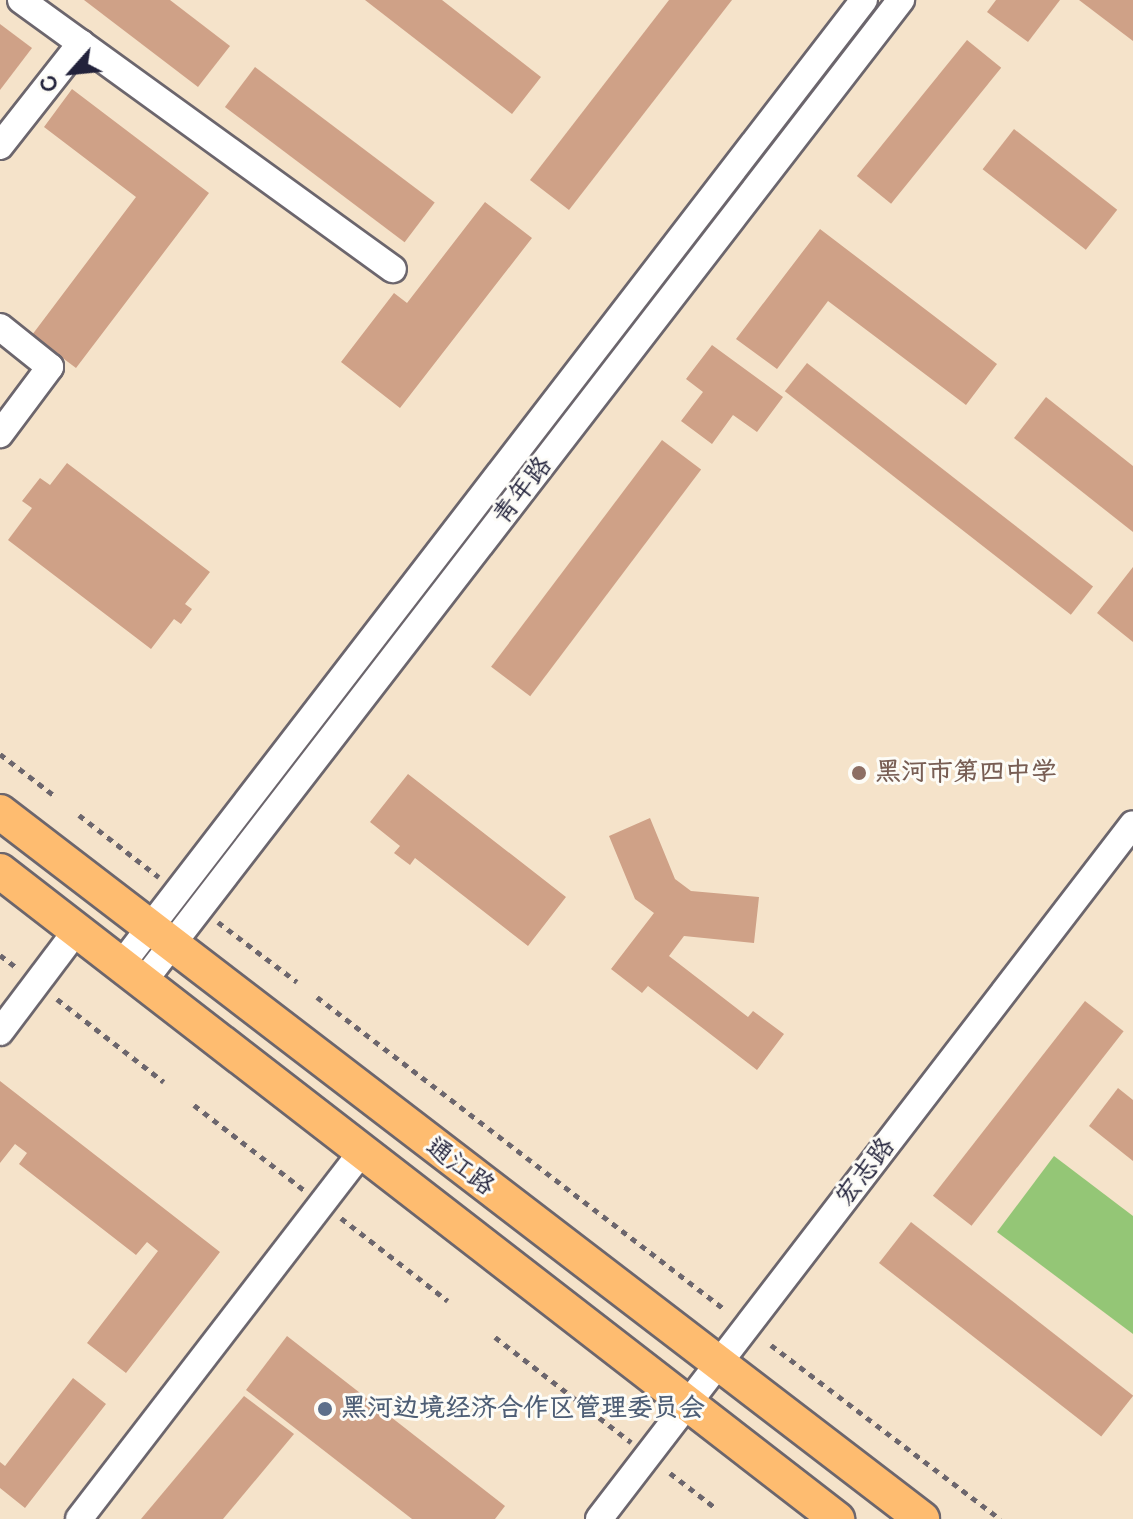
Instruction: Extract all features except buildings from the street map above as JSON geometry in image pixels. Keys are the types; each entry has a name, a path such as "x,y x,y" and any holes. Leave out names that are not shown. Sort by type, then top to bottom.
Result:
{"main road":[{"name":"通江路","path":"0,812 922,1519"},
{"name":"通江路","path":"0,871 837,1519"}],"street":[{"path":"21,0 393,269"},
{"name":"青年路","path":"132,974 864,0"},
{"name":"青年路","path":"161,936 901,0"},
{"path":"0,146 81,43"},
{"path":"0,327 50,367 0,434"},
{"name":"宏志路","path":"599,1519 1133,824"},
{"path":"0,1032 77,930"},
{"path":"79,1519 361,1153"}],"path":[{"path":"0,754 55,796"},
{"path":"55,997 164,1082"},
{"path":"317,997 724,1309"},
{"path":"194,1105 312,1196"},
{"path":"329,1210 448,1301"},
{"path":"495,1337 635,1445"},
{"path":"771,1345 1000,1519"},
{"path":"670,1473 717,1509"}],"green space":[{"path":"1054,1156 1133,1216 1133,1334 997,1232"}],"place":[{"name":"黑河市第四中学","path":"859,773"},
{"name":"黑河边境经济合作区管理委员会","path":"325,1409"}]}
